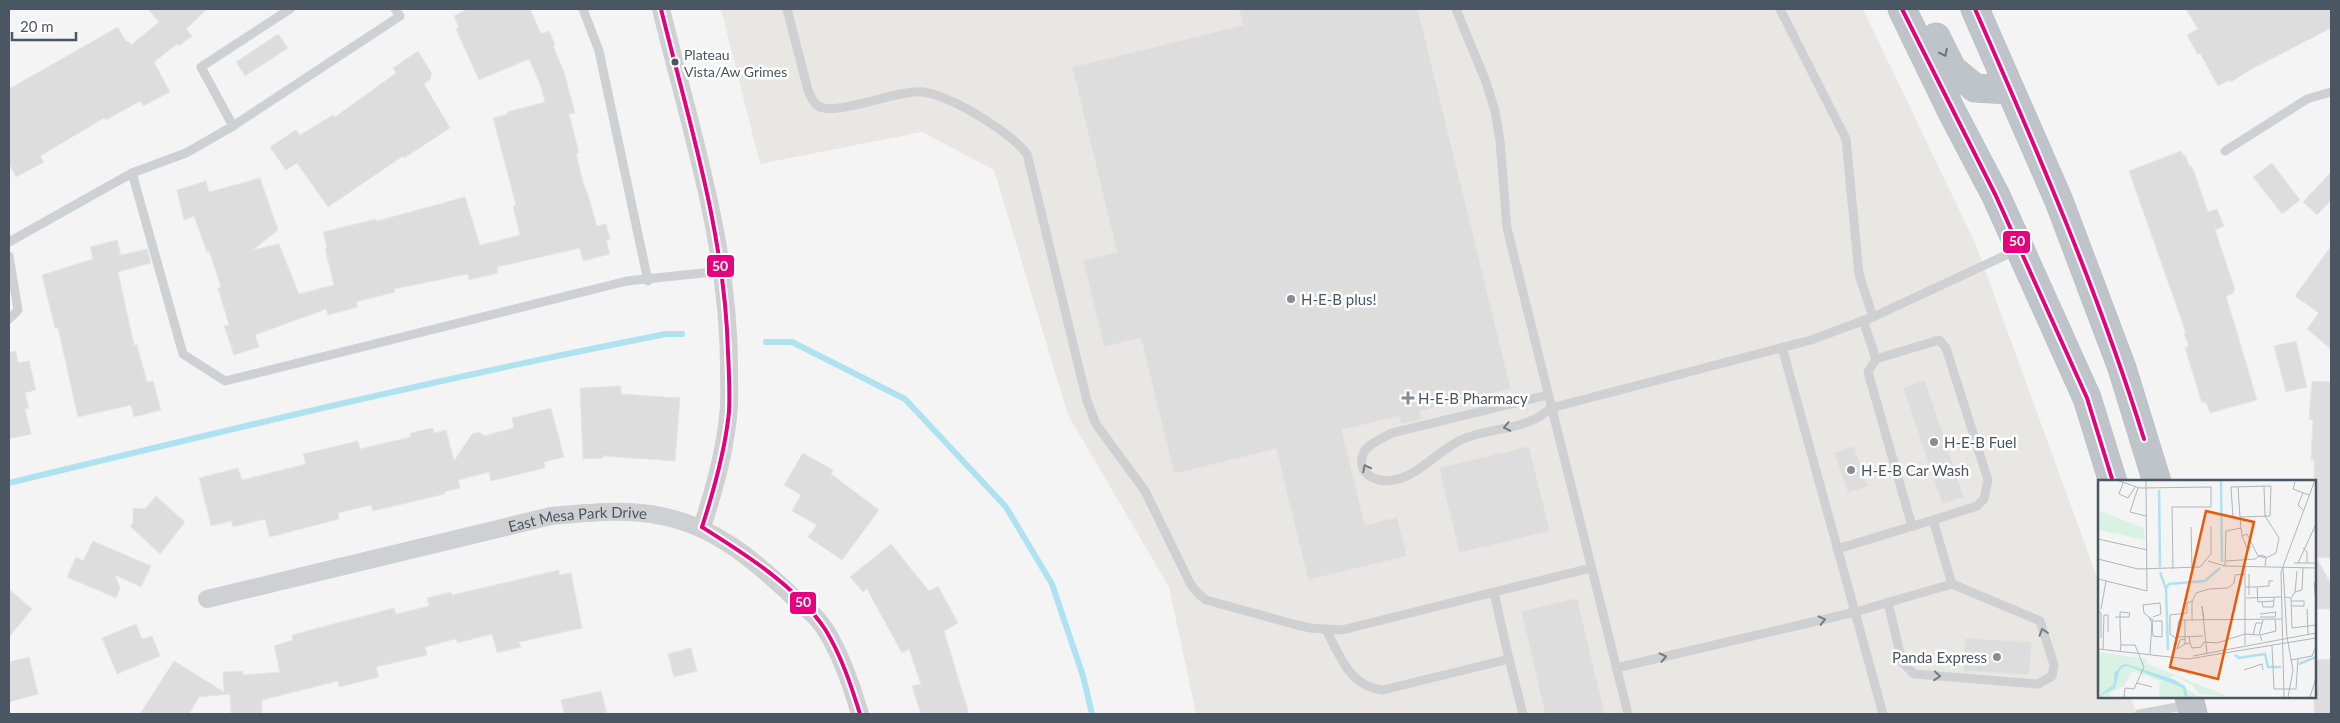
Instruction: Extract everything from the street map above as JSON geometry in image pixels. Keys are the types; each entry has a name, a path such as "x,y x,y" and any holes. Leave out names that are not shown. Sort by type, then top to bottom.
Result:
{"highway":[{"path":"1902,9 1952,112 1996,196 2087,398 2112,480"},
{"path":"1922,9 1952,69 1975,88 2010,90"},
{"path":"1975,9 2059,202 2122,368 2156,480"}],"street":[{"path":"661,9 709,203 722,271 729,344 729,416 719,477 702,528"},
{"name":"East Mesa Park Drive","path":"207,599 551,516 602,511 660,515 702,528 749,558 819,621 837,655 860,714"}],"lane":[{"path":"233,126 201,67 290,9"},
{"path":"9,242 132,173 186,153 233,126 400,16 395,9"},
{"path":"583,9 599,51 648,281"},
{"path":"787,9 808,90 812,100 819,107 837,109 908,92 934,94 948,99 1018,142 1027,154 1032,165 1091,413 1096,424 1145,491 1191,585 1206,600 1297,625 1326,630 1359,627 1591,568"},
{"path":"1456,9 1486,82 1494,111 1500,141 1507,228 1628,714"},
{"path":"1780,9 1846,139 1859,274 1873,317"},
{"path":"2224,151 2308,99 2331,92"},
{"path":"132,173 183,354 225,380 627,281 648,281 722,271"},
{"path":"1548,395 1392,433 1372,444 1364,451 1362,460 1365,471 1374,480 1381,483 1404,478 1461,440 1535,419 1551,408 1811,340 1873,317 2020,249"},
{"path":"9,256 18,310 9,319"},
{"path":"1863,320 1876,359"},
{"path":"1837,549 1978,506 1984,499 1988,480 1946,348 1940,340 1876,359 1868,372 1912,526"},
{"path":"1782,347 1883,714"},
{"path":"1933,520 1952,584"},
{"path":"1616,668 1854,612 1888,602 1952,584 2040,621 2054,665 2052,676 2038,684 1914,674 1902,662 1888,602"},
{"path":"1494,593 1523,714"},
{"path":"1326,630 1352,676 1361,685 1372,689 1382,690 1509,659"},
{"path":"2139,714 2191,705"}],"shaded area":[{"path":"721,9 1863,9 1976,245 2097,577 2098,698 2131,698 2136,714 1196,714 1169,587 1068,415 994,170 922,132 760,164"}],"building":[{"path":"148,9 207,9 186,29 192,36 179,46 177,44 154,62 170,92 143,106 140,101 106,120 104,118 40,156 44,162 16,177 9,163 9,89 118,27 126,42 128,41 131,45 159,22"},
{"path":"468,9 530,9 541,34 549,31 564,72 575,113 569,114 579,153 576,154 585,189 597,226 606,224 610,239 606,240 610,254 583,261 580,248 497,267 498,273 469,280 468,274 394,289 395,292 356,302 358,307 328,315 326,309 255,335 259,347 234,355 224,326 229,325 218,288 221,287 209,251 207,252 194,216 184,220 177,190 206,181 209,192 260,178 278,230 253,250 279,244 299,294 334,285 323,232 376,219 377,221 465,197 480,245 520,235 513,206 516,205 493,118 508,114 507,112 545,102 540,84 529,59 479,80 456,29 459,28 454,16"},
{"name":"H-E-B plus!","path":"1239,9 1418,9 1511,389 1420,411 1422,419 1401,424 1399,416 1342,430 1365,525 1397,517 1407,556 1308,580 1276,449 1174,474 1141,338 1104,347 1083,260 1117,252 1072,67 1243,25"},
{"path":"2186,9 2331,9 2331,28 2248,71 2231,82 2230,80 2218,86 2200,53 2198,55 2187,35 2198,29"},
{"path":"278,34 288,48 245,76 236,62"},
{"path":"418,51 432,74 430,76 431,79 424,84 450,128 404,158 403,156 328,207 297,163 286,170 270,147 296,130 300,135 333,115 335,117 396,73 393,68"},
{"path":"2181,151 2185,155 2190,167 2192,166 2208,212 2217,209 2224,226 2215,230 2235,290 2233,291 2234,293 2226,296 2257,400 2210,413 2206,402 2202,403 2185,348 2189,346 2184,333 2186,333 2129,171"},
{"path":"2272,163 2300,200 2282,214 2253,177"},
{"path":"2331,172 2331,200 2317,215 2303,202"},
{"path":"117,240 121,255 147,249 151,263 118,272 134,345 137,345 147,382 153,381 161,410 134,417 131,405 78,417 58,328 55,328 42,275 93,259 90,247"},
{"path":"2331,246 2331,349 2307,329 2319,313 2295,296"},
{"path":"2296,341 2307,387 2286,392 2274,346"},
{"path":"16,351 18,363 29,361 36,390 25,393 29,408 25,409 31,434 9,439 9,352"},
{"name":"H-E-B Fuel","path":"1925,380 1964,497 1942,504 1903,388"},
{"path":"2312,381 2331,382 2331,558 2316,557 2331,584 2331,609 2315,609 2315,480 2314,460 2311,460 2313,420 2309,419"},
{"path":"621,386 621,394 680,398 675,461 603,456 603,458 583,459 580,388"},
{"path":"551,408 564,457 544,462 545,468 491,481 489,472 458,480 460,488 444,492 445,494 373,511 371,505 338,513 339,519 270,537 265,519 233,527 231,521 211,526 199,478 238,468 242,480 306,464 303,454 358,441 360,449 411,437 410,433 433,428 434,433 446,430 454,461 472,434 479,432 484,436 514,428 512,418"},
{"path":"1529,446 1550,531 1459,553 1439,468"},
{"name":"H-E-B Car Wash","path":"1854,446 1868,486 1848,493 1834,453"},
{"path":"803,453 833,470 831,474 879,510 842,560 808,537 817,525 792,511 801,495 784,485"},
{"path":"156,496 185,522 160,554 130,526 133,523 133,508 145,509"},
{"path":"93,541 151,566 141,587 115,575 120,588 116,598 67,577 76,557 83,561"},
{"path":"891,544 929,591 938,586 958,623 944,631 969,714 921,714 912,686 921,684 909,649 902,653 867,589 863,592 850,577"},
{"path":"559,570 559,575 571,573 582,628 519,642 521,647 497,653 492,634 457,643 456,639 425,647 427,655 376,667 379,677 339,687 338,681 262,700 262,714 231,714 230,694 199,697 189,714 140,714 174,661 224,692 223,672 243,671 243,675 280,672 274,646 293,640 292,635 394,608 396,614 429,606 427,598 451,592 452,595"},
{"path":"9,589 32,609 9,637"},
{"path":"1577,598 1605,714 1545,714 1521,611"},
{"path":"136,624 142,639 152,636 160,656 117,674 102,638"},
{"name":"Panda Express","path":"1965,638 2032,642 2029,675 1963,671"},
{"path":"691,648 697,671 674,677 668,654"},
{"path":"29,657 38,694 9,702 9,662"},
{"path":"2331,659 2331,714 2314,714 2315,660"},
{"path":"601,691 607,714 564,714 561,700"}],"waterway":[{"path":"9,483 419,386 666,334 682,334"},
{"path":"766,342 792,342 905,399 1006,507 1052,584 1083,676 1092,714"}],"transit line":[{"name":"50","path":"661,9 704,179 713,222 725,308 729,412 719,471 702,527"},
{"name":"50","path":"1902,9 1996,196 2087,398 2112,480"},
{"name":"50","path":"1975,9 2066,221 2107,329 2144,439"},
{"name":"50","path":"702,527 769,572 813,613 836,649 860,714"}],"place":[{"name":"Plateau Vista/Aw Grimes","path":"675,62"},
{"name":"H-E-B plus!","path":"1291,299"},
{"name":"H-E-B Pharmacy","path":"1408,398"},
{"name":"H-E-B Fuel","path":"1934,442"},
{"name":"H-E-B Car Wash","path":"1851,470"},
{"name":"Panda Express","path":"1997,657"}]}
